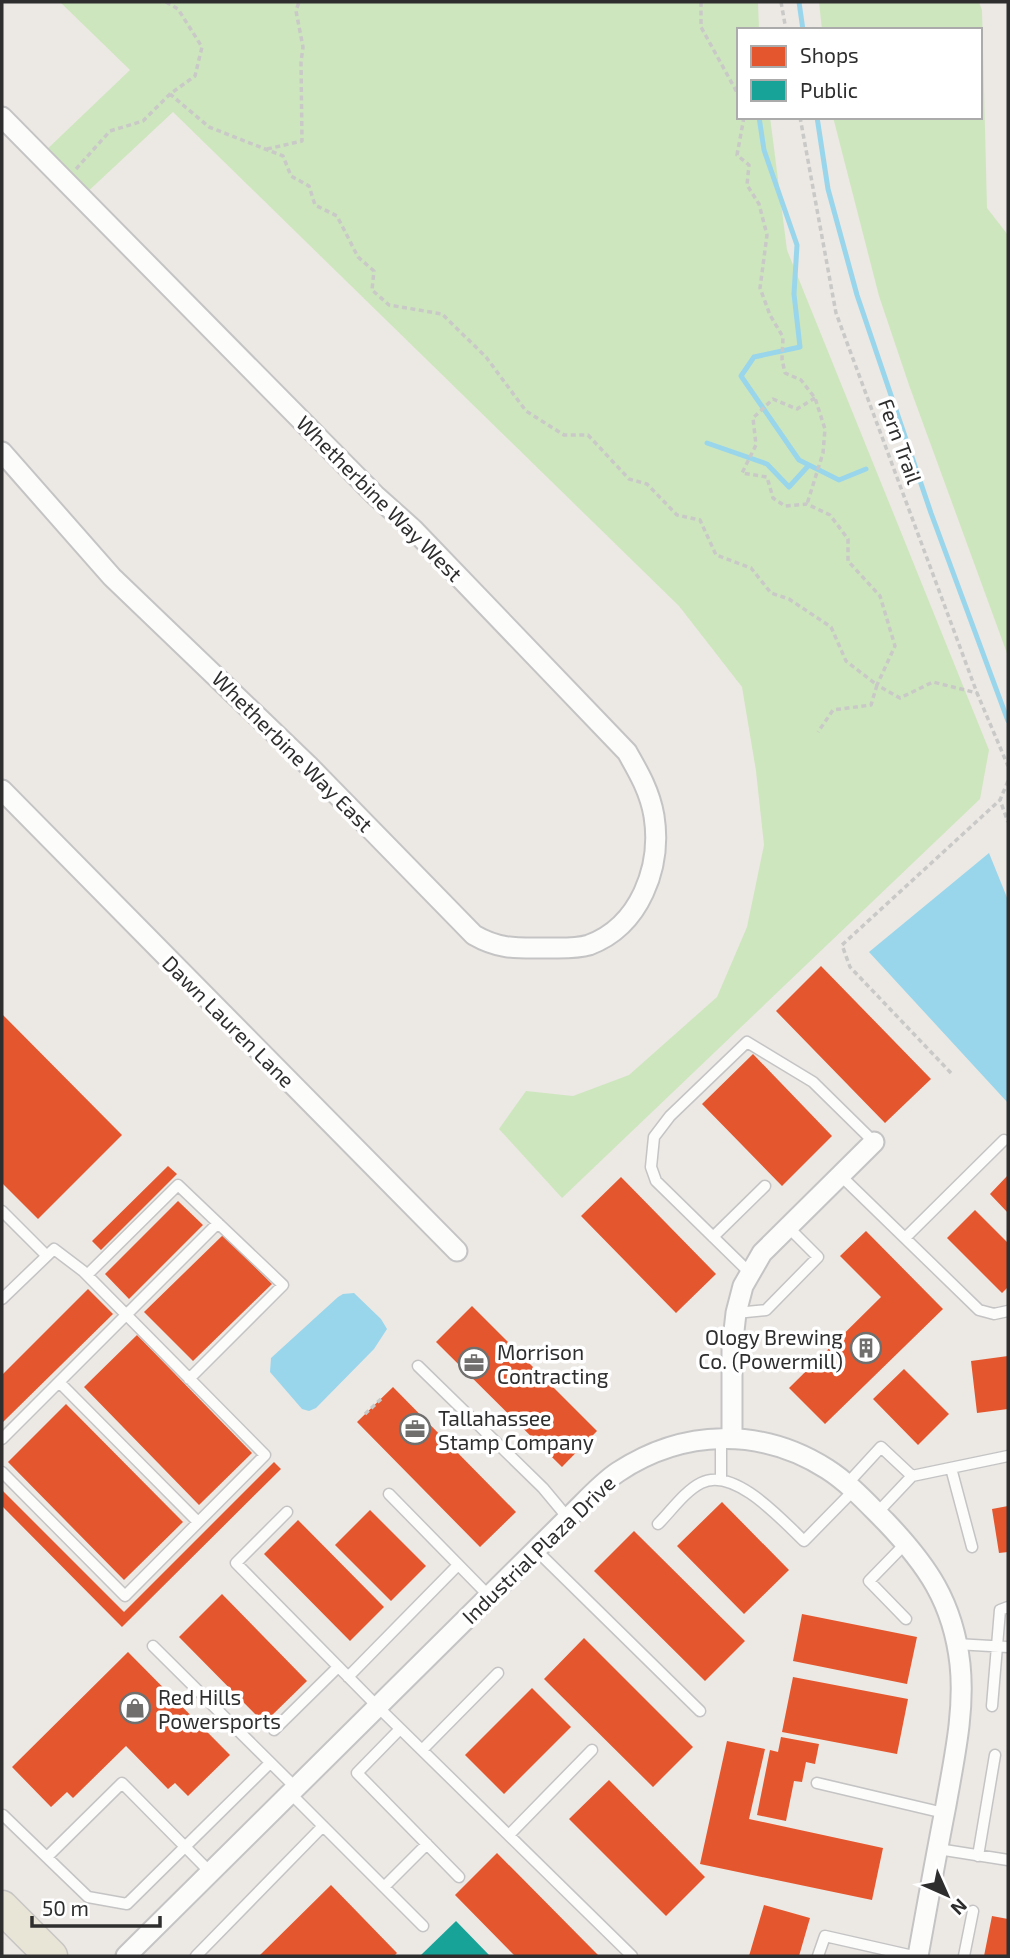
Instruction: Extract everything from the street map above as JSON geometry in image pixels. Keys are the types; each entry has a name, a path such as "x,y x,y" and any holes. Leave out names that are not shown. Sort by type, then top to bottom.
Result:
{"main road":[{"path":"2,1908 51,1956"}],"street":[{"name":"Whetherbine Way West","path":"2,117 375,495 413,529 627,752 650,797 656,838 653,863 643,896 625,922"},
{"name":"Whetherbine Way East","path":"2,452 113,577 299,756 474,934 491,945 566,948 588,945 625,922"},
{"name":"Dawn Lauren Lane","path":"2,790 457,1251"},
{"path":"727,1437 732,1349 736,1313 743,1286 762,1253 874,1142"},
{"name":"Industrial Plaza Drive","path":"136,1950 210,1872 617,1472 653,1452 688,1441 727,1437 780,1446 806,1457 851,1487 906,1543 931,1575 952,1623 961,1691 956,1748 915,1956"}],"lane":[{"path":"750,1273 656,1181 650,1154 654,1137 670,1116 747,1042 813,1082 874,1142"},
{"path":"905,1238 1004,1140"},
{"path":"841,1175 979,1310 994,1314 1008,1311"},
{"path":"87,1275 178,1185 283,1285 189,1379"},
{"path":"713,1237 765,1186"},
{"path":"2,1211 50,1252 87,1275 265,1455 125,1596 2,1472"},
{"path":"2,1439 218,1223"},
{"path":"736,1313 766,1310 818,1257 788,1227"},
{"path":"2,1299 50,1252"},
{"path":"418,1366 543,1488 568,1518"},
{"path":"59,1382 198,1522"},
{"path":"721,1480 727,1437"},
{"path":"658,1524 698,1484 709,1479 721,1480 745,1489 804,1541 851,1487 881,1447 912,1476"},
{"path":"877,1513 912,1476 1008,1456"},
{"path":"951,1468 972,1548"},
{"path":"389,1494 489,1596"},
{"path":"287,1512 236,1563 400,1729 632,1956"},
{"path":"906,1543 869,1581 906,1619"},
{"path":"536,1550 700,1711"},
{"path":"348,1677 458,1565"},
{"path":"992,1706 1000,1610 1008,1607"},
{"path":"956,1644 1008,1647"},
{"path":"153,1646 270,1763 323,1826 423,1926"},
{"path":"274,1730 338,1667"},
{"path":"422,1750 498,1673"},
{"path":"400,1729 357,1773 459,1877"},
{"path":"509,1836 592,1750"},
{"path":"978,1856 995,1755"},
{"path":"3,1815 88,1898 127,1904 270,1763"},
{"path":"47,1857 122,1783 210,1872"},
{"path":"817,1783 944,1813"},
{"path":"196,1956 323,1826"},
{"path":"384,1887 427,1844"},
{"path":"938,1849 1008,1860"},
{"path":"964,1956 973,1911"},
{"path":"818,1956 825,1936 915,1956"}],"path":[{"path":"76,169 110,131 143,121 170,93 195,76 202,47 178,9 166,2"},
{"path":"265,149 302,141 303,47 296,11 299,2"},
{"path":"701,2 701,27 737,92"},
{"path":"781,2 786,28"},
{"path":"170,93 209,127 283,156 291,176 309,186 316,205 337,216 358,257 373,271 372,290 389,305 442,314 486,357 526,411 564,435 588,435 629,479 647,484 677,515 700,520 716,555 751,568 771,593 789,599 831,626 846,661 877,685 900,698 933,682 977,693"},
{"path":"744,119 737,155 750,165 747,185 759,204 767,235 760,288 769,315 783,337 782,359 785,373 801,380 815,398 825,429 823,453 807,504"},
{"name":"Fern Trail","path":"800,119 836,313 977,693 1008,766"},
{"path":"815,398 796,409 773,398 753,418 756,445 742,473 767,477 773,498 785,506 807,504 830,515 848,539 848,561 880,596 895,646 877,685 872,705 833,710 818,732"},
{"path":"951,1073 850,967 842,945 1000,800 1008,781"},
{"path":"1000,800 1008,822"},
{"path":"365,1414 383,1398"}],"green space":[{"path":"60,2 758,2 759,28 737,28 737,119 770,119 787,250 989,750 980,799 562,1198 499,1129 526,1091 573,1096 629,1075 717,997 747,927 764,845 756,771 742,687 679,606 173,112 82,197 41,155 130,70"},
{"path":"819,2 979,2 982,10 987,208 1008,235 1008,656 879,296 834,119 982,119 982,28 822,28"}],"water":[{"path":"989,853 1008,900 1008,1103 869,952"},
{"path":"354,1293 381,1319 387,1329 374,1349 316,1408 309,1411 302,1409 270,1372 271,1358 338,1297"}],"building: Shops":[{"path":"821,966 931,1079 885,1123 776,1011"},
{"path":"2,1014 122,1135 38,1219 2,1183"},
{"path":"753,1054 832,1136 782,1186 702,1104"},
{"path":"168,1166 177,1174 101,1250 92,1241"},
{"path":"1008,1175 1008,1213 990,1194"},
{"path":"621,1177 716,1274 676,1313 581,1216"},
{"path":"178,1201 203,1225 129,1299 105,1274"},
{"path":"975,1210 1008,1243 1008,1287 1002,1293 947,1238"},
{"name":"Ology Brewing Co. (Powermill)","path":"866,1231 943,1309 825,1424 789,1388 881,1297 840,1256"},
{"path":"223,1235 272,1284 193,1361 144,1312"},
{"path":"88,1289 113,1314 2,1423 2,1375"},
{"path":"472,1306 597,1431 562,1467 436,1342"},
{"path":"137,1335 252,1453 199,1505 84,1387"},
{"path":"1008,1356 1008,1409 977,1413 971,1361"},
{"path":"904,1369 949,1414 918,1445 873,1399"},
{"path":"393,1387 516,1512 480,1547 357,1422"},
{"path":"66,1404 183,1522 124,1580 8,1462"},
{"path":"274,1462 281,1469 122,1627 2,1506 2,1490 124,1612"},
{"path":"722,1502 789,1570 744,1614 677,1546"},
{"path":"1008,1506 1008,1552 999,1553 992,1509"},
{"path":"370,1510 426,1566 391,1601 335,1545"},
{"path":"298,1520 384,1607 350,1641 264,1554"},
{"path":"634,1531 745,1641 705,1681 594,1571"},
{"path":"222,1594 307,1681 264,1723 179,1637"},
{"path":"802,1614 917,1637 907,1684 793,1661"},
{"path":"584,1638 693,1747 653,1787 544,1679"},
{"path":"128,1652 230,1755 188,1796 175,1783 168,1789 126,1746 73,1798 67,1792 51,1807 12,1767"},
{"path":"793,1677 908,1699 897,1754 782,1732"},
{"path":"532,1688 571,1727 504,1794 465,1755"},
{"path":"781,1737 819,1744 815,1764 806,1762 802,1782 794,1781 786,1821 757,1815 770,1750 778,1752"},
{"path":"727,1741 765,1749 749,1819 883,1848 872,1900 700,1864"},
{"path":"609,1780 705,1877 666,1916 569,1819"},
{"path":"497,1853 599,1956 515,1956 455,1895"},
{"path":"331,1885 397,1953 394,1956 259,1956"},
{"path":"764,1905 810,1918 799,1956 749,1956"},
{"path":"992,1916 1008,1919 1008,1956 984,1956"}],"building: Public":[{"path":"456,1921 490,1956 420,1956"}],"waterway":[{"path":"799,2 803,28"},
{"path":"759,119 764,150 797,245 794,294 800,347 754,357 741,376 799,460 839,480 866,469"},
{"path":"817,119 828,189 857,295 931,513 1008,721"},
{"path":"707,443 767,464 789,487 809,465"}],"place":[{"name":"Ology Brewing Co. (Powermill)","path":"866,1348"},
{"name":"Morrison Contracting","path":"474,1363"},
{"name":"Tallahassee Stamp Company","path":"415,1429"},
{"name":"Red Hills Powersports","path":"135,1708"}]}
